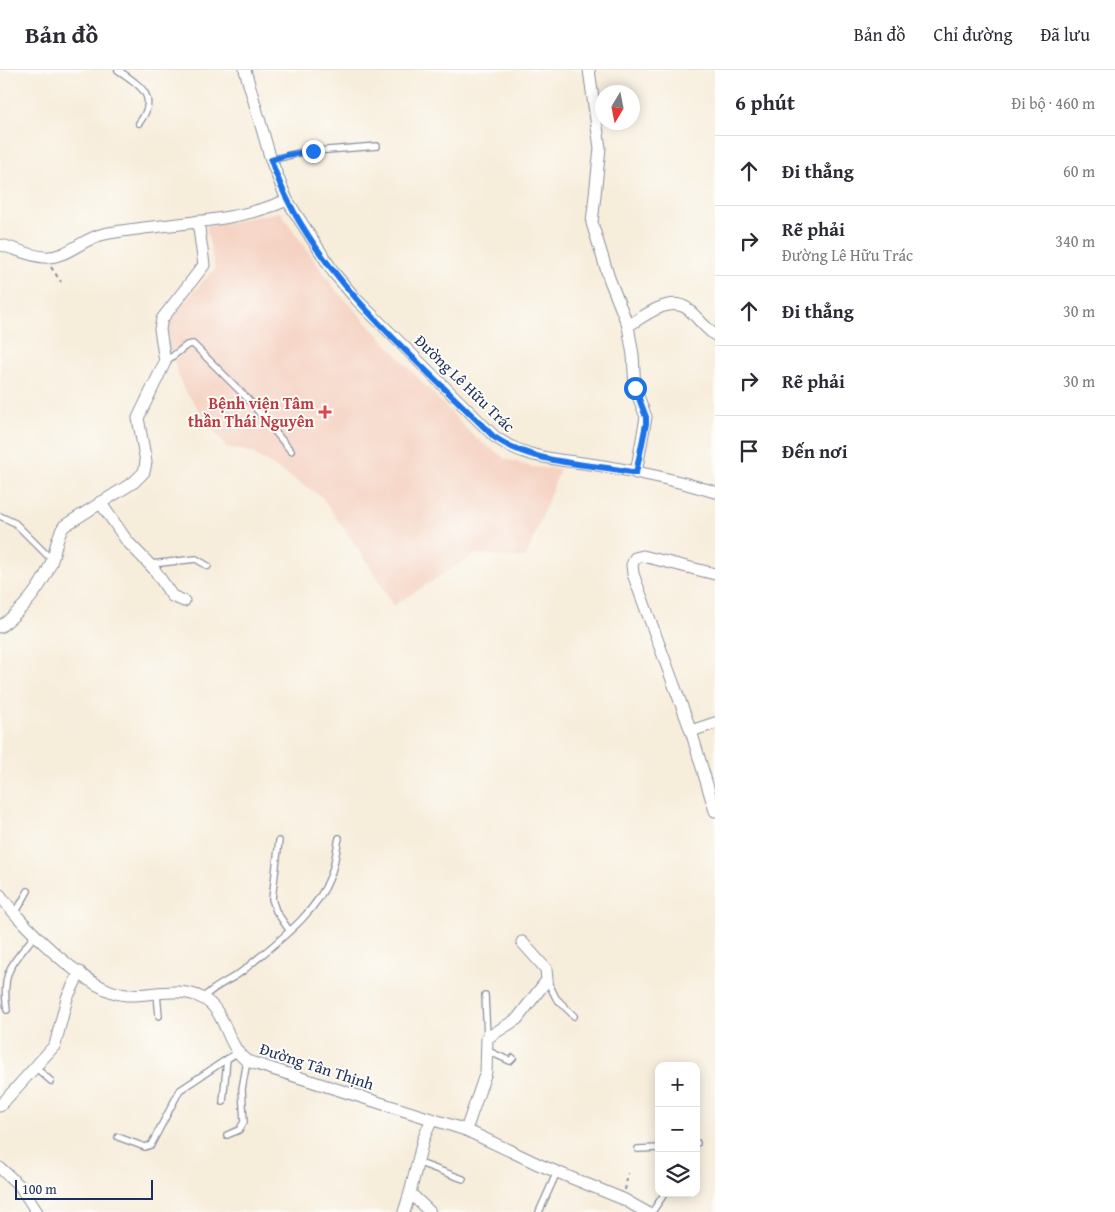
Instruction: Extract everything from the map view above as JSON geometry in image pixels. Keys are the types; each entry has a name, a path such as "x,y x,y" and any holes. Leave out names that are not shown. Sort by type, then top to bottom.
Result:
{"street":[{"name":"Đường Lê Hữu Trác","path":"245,70 271,160 286,200 334,273 494,437 510,448 529,456 636,473 715,492"},
{"path":"589,70 600,148 592,223 608,278 628,326 633,355 635,388 646,417 636,473"},
{"path":"0,245 43,257 63,254 93,237 198,221 270,207 286,200"},
{"path":"0,627 36,592 52,560 60,532 64,526 134,482 144,472 146,462 138,418 165,362 160,324 204,265 198,221"},
{"path":"628,326 660,307 679,306 690,311 715,335"},
{"path":"100,502 127,541 150,564 172,596 184,601"},
{"path":"715,574 643,556 636,558 632,565 633,574 691,731 715,811"},
{"path":"691,731 715,723"},
{"path":"0,895 15,914 35,934 106,991 123,994 188,993 203,998"},
{"path":"466,1130 484,1081 488,1051 487,1038 517,1019 547,980 546,969 522,942"},
{"path":"0,1106 55,1045 67,998 80,972"},
{"name":"Đường Tân Thịnh","path":"203,998 217,1010 237,1053 248,1061 466,1130 557,1172 623,1199 645,1211"},
{"path":"404,1212 417,1162 432,1119"},
{"path":"0,1168 20,1186 38,1212"},
{"path":"410,1193 430,1212"}],"lane":[{"path":"118,70 139,85 145,92 148,101 147,113 139,123"},
{"path":"271,160 303,152 377,146"},
{"path":"165,362 186,345 193,344 247,398 290,451"},
{"path":"0,516 15,523 52,560"},
{"path":"150,564 196,559 208,566"},
{"path":"203,998 218,984 236,977 307,913 322,894 331,876 339,838"},
{"path":"279,841 272,899 276,911 289,930"},
{"path":"15,914 28,891"},
{"path":"7,1010 4,988 5,976 35,934"},
{"path":"547,980 556,998 574,1016"},
{"path":"157,994 159,1016"},
{"path":"485,995 487,1038"},
{"path":"488,1051 510,1061 513,1058"},
{"path":"118,1137 145,1147 151,1145 180,1090 237,1053"},
{"path":"223,1102 227,1059"},
{"path":"227,1136 239,1130 244,1122 242,1089 248,1061"},
{"path":"35,1067 52,1081"},
{"path":"638,1149 655,1148"},
{"path":"417,1162 463,1179"},
{"path":"539,1212 557,1172"},
{"path":"645,1211 661,1197"}],"path":[{"path":"43,257 61,282"},
{"path":"623,1199 628,1173"}],"shaded area":[{"name":"Bệnh viện Tâm thần Thái Nguyên","path":"280,212 335,289 473,436 506,459 532,467 560,469 526,558 475,554 393,606 372,569 321,496 251,452 226,447 183,388 168,344 169,324 185,301 215,269 206,226"}],"place":[{"name":"Bệnh viện Tâm thần Thái Nguyên","path":"325,412"}],"route":[{"path":"313,151 287,155 271,160 286,200 311,241 334,273 357,300 494,437 510,448 529,456 604,466 636,473 646,417 635,388"}]}
